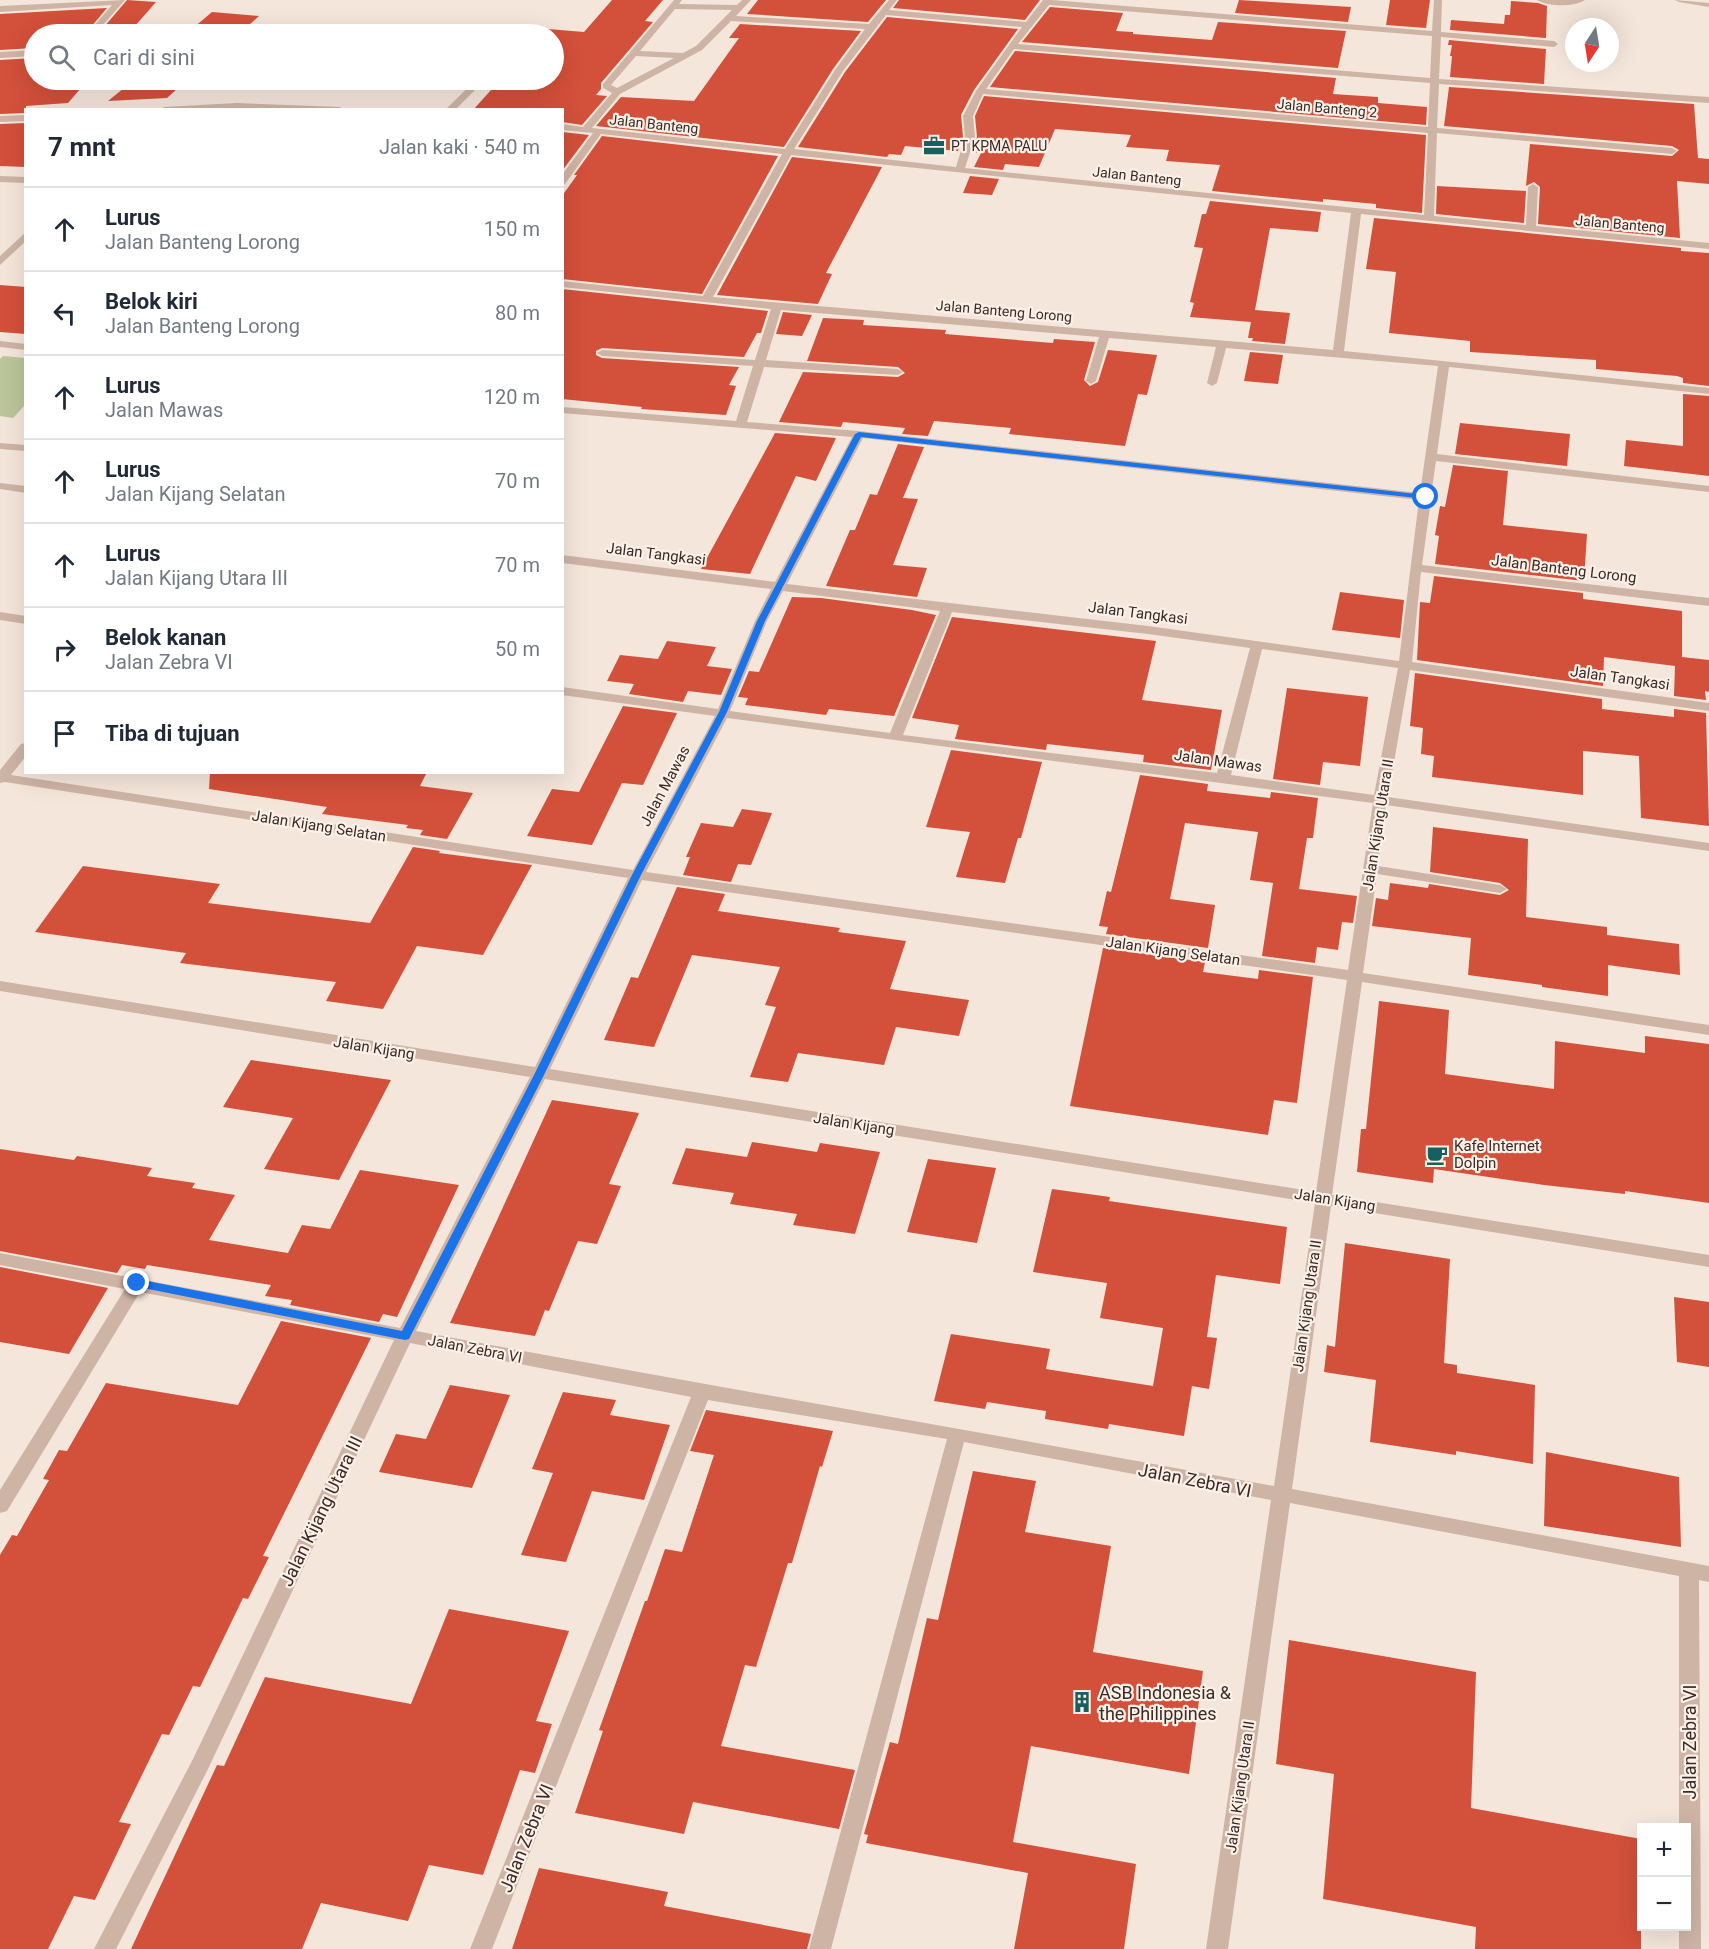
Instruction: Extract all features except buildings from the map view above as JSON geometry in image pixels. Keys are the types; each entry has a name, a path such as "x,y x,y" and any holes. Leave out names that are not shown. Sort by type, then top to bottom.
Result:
{"street":[{"path":"586,129 618,92 699,48 747,0"},
{"path":"706,300 787,152 814,108 853,48 893,0"},
{"path":"1429,219 1438,0"},
{"path":"1541,0 1567,2 1581,0"},
{"path":"1679,0 1709,5"},
{"path":"0,9 120,1"},
{"path":"100,24 120,1"},
{"path":"959,171 970,137 968,116 980,91 1011,46 1047,1 1438,36 1554,44"},
{"path":"618,92 606,86 676,3 739,8"},
{"path":"883,12 1027,25"},
{"path":"729,18 870,27"},
{"path":"1011,46 1435,81 1709,100"},
{"path":"632,53 684,56"},
{"path":"0,55 24,54"},
{"path":"451,108 470,90"},
{"name":"Jalan Banteng 2","path":"980,91 1672,151"},
{"path":"200,108 237,106 288,108"},
{"path":"0,120 24,118"},
{"name":"Jalan Banteng","path":"564,127 959,171 1709,246"},
{"path":"564,179 599,131"},
{"path":"0,179 24,180"},
{"path":"1531,229 1533,187"},
{"path":"1338,353 1356,212"},
{"path":"0,262 24,237"},
{"name":"Jalan Banteng Lorong","path":"564,284 777,307 1338,353 1709,391"},
{"path":"740,426 777,307"},
{"path":"1091,381 1105,334"},
{"path":"1212,383 1222,343"},
{"path":"0,344 24,347"},
{"path":"603,353 898,372"},
{"path":"1405,664 1415,568 1444,363"},
{"path":"564,410 859,434 1426,497"},
{"path":"781,587 859,434"},
{"path":"0,446 24,448"},
{"path":"1430,457 1709,489"},
{"path":"0,486 24,490"},
{"name":"Jalan Tangkasi","path":"564,559 1405,664 1709,707"},
{"name":"Jalan Banteng Lorong","path":"1415,568 1709,602"},
{"name":"Jalan Mawas","path":"637,875 723,712 761,621 781,587"},
{"path":"895,738 947,608"},
{"path":"0,616 24,620"},
{"path":"1222,778 1257,645"},
{"name":"Jalan Kijang Utara II","path":"1217,1949 1322,1197 1380,801 1405,664"},
{"name":"Jalan Mawas","path":"564,691 895,738 1222,778 1709,847"},
{"path":"0,778 24,749"},
{"name":"Jalan Kijang Selatan","path":"0,778 637,875 1355,976 1709,1030"},
{"path":"1371,869 1500,889"},
{"path":"539,1075 637,875"},
{"name":"Jalan Kijang","path":"0,986 539,1075 1322,1197 1709,1261"},
{"name":"Jalan Kijang Utara III","path":"105,1949 200,1765 405,1336 539,1075"},
{"name":"Jalan Zebra VI","path":"0,1258 702,1392 957,1434 1709,1574"},
{"path":"0,1506 137,1283"},
{"name":"Jalan Zebra VI","path":"481,1949 578,1711 702,1392"},
{"path":"820,1949 957,1434"},
{"name":"Jalan Zebra VI","path":"1689,1570 1690,1949"}],"green space":[{"path":"3,356 24,358 24,406 13,418 0,416 0,359"}],"place":[{"name":"PT KPMA PALU","path":"934,146"},
{"name":"Kafe Internet Dolpin","path":"1437,1155"},
{"name":"ASB Indonesia & the Philippines","path":"1082,1702"}],"route":[{"path":"137,1283 405,1336 539,1075 637,875 723,712 761,621 781,587 859,434 1426,497"}]}
